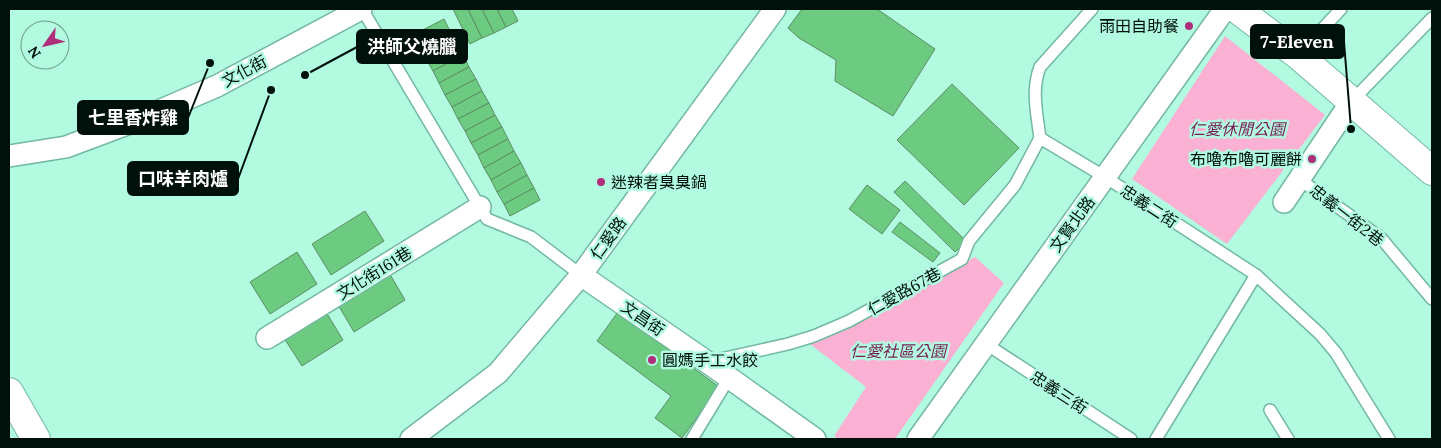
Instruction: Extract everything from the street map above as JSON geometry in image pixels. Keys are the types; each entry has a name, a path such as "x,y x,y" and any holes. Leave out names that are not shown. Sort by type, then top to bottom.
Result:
{"street":[{"name":"文化街","path":"9,156 66,147 138,120 218,86 361,9"},
{"name":"仁愛路","path":"412,439 498,373 581,275 774,9"},
{"name":"文賢北路","path":"918,439 1225,9"},
{"path":"1237,9 1298,56 1351,102 1430,164"},
{"path":"1284,202 1351,102"},
{"name":"文化街161巷","path":"267,338 480,207"},
{"name":"文昌街","path":"581,275 730,378"},
{"path":"730,378 815,439"},
{"path":"9,392 36,439"}],"lane":[{"name":"文化街","path":"361,9 488,219 531,237 581,275"},
{"path":"1040,138 1035,101 1036,78 1040,66 1092,9"},
{"path":"1298,56 1341,9"},
{"path":"1351,102 1432,18"},
{"name":"忠義二街","path":"1040,138 1105,177 1256,275 1320,334 1336,352 1389,439"},
{"name":"仁愛路67巷","path":"707,362 788,344 814,336 849,321 962,259 969,240 1015,185 1040,138"},
{"name":"忠義一街2巷","path":"1300,179 1381,238 1432,299"},
{"path":"1156,439 1256,275"},
{"name":"忠義三街","path":"986,344 1131,439"},
{"path":"692,439 730,378"},
{"path":"1270,410 1288,439"}],"green space":[{"name":"仁愛休閒公園","path":"1225,36 1325,115 1227,244 1132,179"},
{"name":"仁愛社區公園","path":"975,257 1004,283 895,439 839,439 834,436 866,387 810,344"}],"building":[{"path":"453,9 468,9 482,38 470,44"},
{"path":"468,9 482,9 494,33 482,38"},
{"path":"482,9 497,9 506,27 494,33"},
{"path":"497,9 512,9 518,21 506,27"},
{"path":"802,9 877,9 935,49 893,116 835,81 836,60 799,38 788,28"},
{"path":"444,19 450,31 420,47 413,35"},
{"path":"456,43 463,55 433,71 426,59"},
{"path":"463,55 469,67 439,83 433,71"},
{"path":"469,67 476,79 445,95 439,83"},
{"path":"476,79 482,91 452,107 445,95"},
{"path":"952,84 1019,148 964,205 897,140"},
{"path":"482,91 489,103 458,119 452,107"},
{"path":"489,103 495,115 465,131 458,119"},
{"path":"495,115 502,127 471,143 465,131"},
{"path":"502,127 508,139 478,155 471,143"},
{"path":"508,139 514,151 484,168 478,155"},
{"path":"514,151 521,163 491,180 484,168"},
{"path":"521,163 527,175 497,192 491,180"},
{"path":"527,175 534,188 504,204 497,192"},
{"path":"905,181 966,241 955,252 894,192"},
{"path":"867,185 900,210 882,234 849,209"},
{"path":"534,188 540,200 510,216 504,204"},
{"path":"365,211 384,241 331,275 312,244"},
{"path":"900,222 940,253 933,262 892,232"},
{"path":"297,252 317,284 270,314 250,282"},
{"path":"388,271 405,300 354,332 337,303"},
{"path":"326,312 343,340 302,366 284,338"},
{"path":"618,312 719,387 682,438 655,418 671,396 597,341"}],"place":[{"name":"雨田自助餐","path":"1189,26"},
{"name":"七里香炸雞","path":"210,63"},
{"name":"洪師父燒臘","path":"305,75"},
{"name":"口味羊肉爐","path":"271,90"},
{"name":"7-Eleven","path":"1351,129"},
{"name":"布嚕布嚕可麗餅","path":"1312,159"},
{"name":"迷辣者臭臭鍋","path":"601,182"},
{"name":"圓媽手工水餃","path":"652,360"}]}
